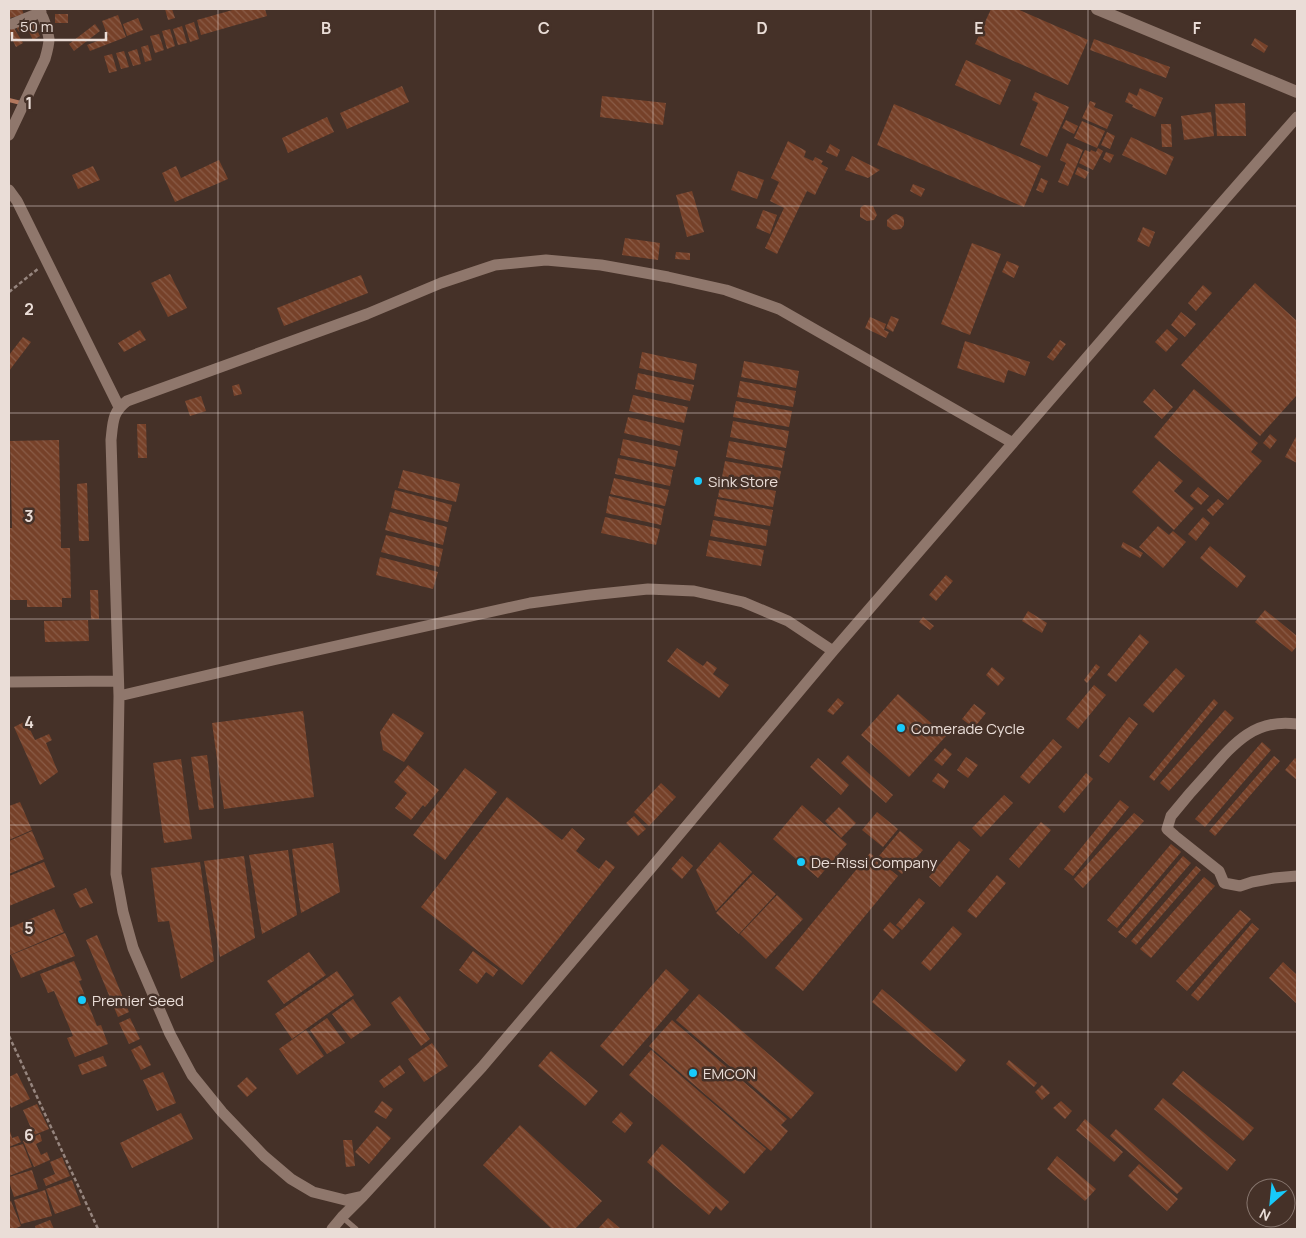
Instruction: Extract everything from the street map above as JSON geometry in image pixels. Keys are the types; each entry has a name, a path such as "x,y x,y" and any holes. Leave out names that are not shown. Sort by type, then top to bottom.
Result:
{"street":[{"path":"1097,9 1297,92"},
{"path":"9,24 39,10 49,38 45,59 9,134"},
{"path":"332,1229 482,1067 652,868 833,651 1126,311 1297,117"},
{"path":"9,190 17,201 119,407"},
{"path":"364,1196 344,1200 313,1192 291,1179 264,1156 222,1112 192,1075 170,1034 133,948 122,912 116,874 119,696 111,440 113,417 119,407 127,401 367,314 441,283 495,265 546,260 601,265 668,277 726,290 779,309 1013,442"},
{"path":"119,696 530,603 648,589 694,591 743,602 788,621 833,651"},
{"path":"9,682 118,680"},
{"path":"1297,724 1286,723 1261,727 1238,740 1170,816 1167,828 1174,836 1219,871 1224,883 1240,886 1252,882 1297,876"}],"lane":[{"path":"342,1217 356,1229"}],"path":[{"path":"9,292 47,261"},
{"path":"9,1036 98,1229"}],"building":[{"path":"9,9 22,9 24,15 9,18"},
{"path":"165,9 172,9 175,18 168,20"},
{"path":"236,9 265,9 267,16 201,35 197,20"},
{"path":"991,9 1017,9 1088,40 1068,85 975,44"},
{"path":"55,14 68,14 68,23 55,23"},
{"path":"118,15 126,37 90,51 87,45 108,37 102,21"},
{"path":"30,17 40,36 33,40 27,28 19,32 15,25"},
{"path":"138,18 143,30 127,36 123,24"},
{"path":"194,22 199,39 190,42 185,25"},
{"path":"95,24 100,31 74,51 69,44"},
{"path":"182,26 187,43 178,45 173,29"},
{"path":"14,28 23,43 16,47 9,33 9,30"},
{"path":"170,29 175,46 167,49 162,31"},
{"path":"159,34 164,50 155,53 150,36"},
{"path":"1255,38 1268,46 1264,53 1251,45"},
{"path":"1094,39 1170,67 1166,78 1090,50"},
{"path":"148,45 152,60 145,62 141,47"},
{"path":"137,49 141,64 133,66 128,52"},
{"path":"124,51 129,67 121,69 116,53"},
{"path":"112,54 117,71 109,73 104,56"},
{"path":"966,60 1011,80 1000,105 955,85"},
{"path":"402,86 409,102 347,129 340,113"},
{"path":"1140,88 1163,98 1155,117 1125,102 1129,92 1137,96"},
{"path":"1035,92 1069,107 1047,157 1020,145 1038,103 1032,100"},
{"path":"602,96 666,103 663,125 600,117"},
{"path":"1090,101 1096,103 1094,107 1113,115 1107,129 1082,118"},
{"path":"1245,103 1246,136 1217,136 1215,104"},
{"path":"894,104 1041,166 1024,207 877,145"},
{"path":"1211,112 1214,136 1184,140 1181,116"},
{"path":"327,117 334,132 288,153 282,138"},
{"path":"1066,120 1078,126 1074,134 1062,128"},
{"path":"1082,121 1105,131 1097,148 1074,138"},
{"path":"1161,124 1171,124 1172,147 1162,147"},
{"path":"1107,132 1115,136 1110,149 1101,145"},
{"path":"1131,137 1174,157 1166,175 1122,155"},
{"path":"788,141 806,151 804,157 813,161 815,157 823,161 821,164 828,168 815,195 807,191 777,254 765,248 784,208 770,201 779,182 771,178"},
{"path":"1067,143 1083,150 1068,186 1058,182 1066,163 1060,160"},
{"path":"830,144 840,150 837,157 826,152"},
{"path":"1098,148 1103,151 1093,170 1079,163 1085,150 1096,152"},
{"path":"1106,152 1114,155 1110,163 1103,159"},
{"path":"852,156 880,170 868,178 845,170"},
{"path":"219,160 228,179 175,202 162,173 176,166 181,178"},
{"path":"93,166 100,180 78,189 72,175"},
{"path":"1078,167 1089,172 1085,179 1075,174"},
{"path":"738,171 764,180 757,199 731,190"},
{"path":"1041,178 1048,181 1043,193 1036,190"},
{"path":"913,184 925,189 921,197 910,191"},
{"path":"692,191 704,232 687,237 676,195"},
{"path":"864,205 873,206 877,215 874,220 867,221 860,217 861,207"},
{"path":"763,210 777,215 770,234 756,228"},
{"path":"896,214 903,217 904,225 901,229 893,230 887,226 887,220"},
{"path":"1143,227 1155,232 1149,247 1137,241"},
{"path":"625,238 660,243 658,260 622,255"},
{"path":"972,243 1001,254 970,335 941,324"},
{"path":"676,252 690,253 690,260 675,259"},
{"path":"1007,261 1019,266 1014,278 1002,272"},
{"path":"170,274 187,308 168,317 151,283"},
{"path":"361,275 368,293 284,326 277,308"},
{"path":"1255,283 1297,321 1297,395 1260,436 1181,365"},
{"path":"1203,285 1212,293 1196,311 1188,303"},
{"path":"1181,312 1196,324 1185,337 1171,325"},
{"path":"891,316 899,319 893,332 886,328"},
{"path":"870,317 886,324 884,330 889,332 886,338 865,328"},
{"path":"1167,329 1178,339 1166,352 1155,342"},
{"path":"140,330 146,340 124,352 118,343"},
{"path":"23,337 31,342 9,371 9,355"},
{"path":"1060,340 1066,344 1053,361 1047,357"},
{"path":"965,341 1030,362 1025,376 1008,370 1004,383 957,368"},
{"path":"642,352 697,364 694,380 639,368"},
{"path":"744,361 799,371 796,388 741,377"},
{"path":"638,373 694,385 690,401 635,389"},
{"path":"740,381 796,391 793,407 737,397"},
{"path":"239,384 242,394 234,396 232,386"},
{"path":"1154,389 1173,407 1162,419 1143,402"},
{"path":"1194,389 1258,443 1251,452 1262,461 1228,500 1154,437"},
{"path":"633,395 688,407 684,423 629,411"},
{"path":"201,396 206,411 190,416 185,401"},
{"path":"736,401 792,411 789,427 733,417"},
{"path":"628,417 683,430 680,446 624,433"},
{"path":"733,421 789,431 786,448 730,437"},
{"path":"137,424 146,424 147,458 138,458"},
{"path":"1270,434 1277,440 1270,449 1263,443"},
{"path":"1297,435 1297,463 1285,457"},
{"path":"623,439 678,451 675,467 620,455"},
{"path":"59,440 61,548 70,548 71,598 62,598 62,607 27,607 27,600 9,600 9,528 12,528 10,441"},
{"path":"729,441 785,451 782,468 726,457"},
{"path":"618,458 673,470 670,486 615,474"},
{"path":"725,461 781,471 778,487 722,477"},
{"path":"1159,461 1183,481 1174,491 1194,508 1174,530 1132,492"},
{"path":"403,470 460,484 456,502 398,488"},
{"path":"614,478 669,490 665,506 610,494"},
{"path":"721,480 776,491 773,507 718,497"},
{"path":"87,483 89,541 79,541 77,484"},
{"path":"1198,487 1209,496 1201,505 1190,496"},
{"path":"395,490 452,505 448,522 391,508"},
{"path":"609,496 664,509 661,525 606,513"},
{"path":"717,499 773,510 770,526 714,516"},
{"path":"1218,499 1224,504 1213,516 1207,510"},
{"path":"390,512 447,527 443,545 385,530"},
{"path":"605,517 660,529 656,545 601,533"},
{"path":"1203,517 1210,523 1196,541 1188,534"},
{"path":"713,520 768,530 766,546 710,536"},
{"path":"1158,526 1169,535 1173,531 1186,542 1163,568 1139,547"},
{"path":"386,535 443,549 439,567 381,552"},
{"path":"709,540 764,550 761,566 706,556"},
{"path":"1123,542 1143,553 1140,558 1121,547"},
{"path":"1210,546 1246,576 1237,588 1200,558"},
{"path":"380,557 438,572 433,589 376,575"},
{"path":"946,575 953,581 936,601 929,595"},
{"path":"90,590 98,590 99,619 91,619"},
{"path":"1265,610 1297,636 1297,646 1292,652 1255,622"},
{"path":"1028,611 1047,623 1042,633 1022,621"},
{"path":"923,617 934,626 930,630 919,622"},
{"path":"88,620 89,641 45,642 44,621"},
{"path":"1140,634 1149,642 1116,682 1107,675"},
{"path":"677,648 703,666 707,661 717,668 713,674 729,685 719,698 667,661"},
{"path":"1096,664 1100,667 1087,683 1084,680"},
{"path":"992,667 1005,678 998,686 986,675"},
{"path":"1176,668 1185,676 1153,713 1143,705"},
{"path":"1094,685 1106,695 1078,729 1066,719"},
{"path":"898,694 946,736 909,777 861,735"},
{"path":"838,698 844,703 833,715 827,711"},
{"path":"1214,699 1218,703 1154,781 1149,777"},
{"path":"974,704 986,713 974,728 962,719"},
{"path":"1225,710 1234,718 1169,791 1160,783"},
{"path":"303,711 314,797 224,809 212,723"},
{"path":"393,713 424,733 404,762 383,750 380,732"},
{"path":"1129,717 1138,724 1109,763 1099,756"},
{"path":"26,721 35,740 49,734 52,740 46,743 58,772 40,785 14,727"},
{"path":"1053,739 1062,747 1029,784 1020,777"},
{"path":"1262,742 1271,750 1205,827 1195,819"},
{"path":"945,748 952,754 942,766 934,760"},
{"path":"207,755 214,808 199,810 191,757"},
{"path":"848,755 893,795 886,803 841,763"},
{"path":"1274,756 1280,761 1215,836 1209,831"},
{"path":"966,757 978,765 968,778 957,770"},
{"path":"818,758 849,785 841,795 810,767"},
{"path":"1295,758 1297,760 1297,780 1285,770"},
{"path":"181,759 192,839 164,843 153,763"},
{"path":"408,765 439,790 411,820 395,808 407,793 394,782"},
{"path":"465,768 497,792 445,860 413,835"},
{"path":"938,773 949,781 944,789 932,781"},
{"path":"1086,773 1093,779 1064,813 1058,807"},
{"path":"661,783 676,797 649,826 634,812"},
{"path":"1004,795 1013,803 981,837 972,828"},
{"path":"507,797 562,840 572,828 585,839 576,851 599,869 606,860 615,867 522,985 421,907"},
{"path":"1120,800 1129,807 1073,876 1064,869"},
{"path":"20,802 32,830 9,840 9,806"},
{"path":"802,805 847,844 818,878 773,839"},
{"path":"839,807 856,823 841,838 825,821"},
{"path":"877,812 898,829 883,847 862,830"},
{"path":"1134,813 1144,821 1083,888 1074,879"},
{"path":"634,816 646,829 638,836 626,823"},
{"path":"1041,822 1051,830 1019,868 1009,859"},
{"path":"32,831 44,859 9,874 9,841"},
{"path":"900,831 923,850 902,874 879,856"},
{"path":"959,841 970,850 940,887 929,877"},
{"path":"720,842 752,872 716,911 696,870"},
{"path":"333,843 340,892 301,913 292,849"},
{"path":"1171,844 1181,852 1117,928 1107,920"},
{"path":"288,850 297,915 262,934 249,855"},
{"path":"870,853 898,876 803,991 775,968"},
{"path":"244,856 255,938 220,957 204,861"},
{"path":"682,856 693,866 682,879 671,869"},
{"path":"1183,856 1191,863 1126,938 1118,932"},
{"path":"44,862 55,887 9,906 9,876"},
{"path":"200,862 214,961 181,979 169,921 158,922 151,868"},
{"path":"1196,866 1201,870 1136,945 1131,941"},
{"path":"753,874 776,894 739,934 716,913"},
{"path":"997,875 1006,883 976,918 967,911"},
{"path":"1204,877 1215,886 1151,958 1140,949"},
{"path":"86,888 93,903 80,908 73,894"},
{"path":"777,895 803,919 766,959 740,934"},
{"path":"919,898 925,903 902,930 896,925"},
{"path":"54,909 64,932 10,955 9,928"},
{"path":"1240,910 1251,919 1187,991 1176,981"},
{"path":"890,922 900,931 893,939 883,930"},
{"path":"1252,923 1259,929 1198,1001 1191,995"},
{"path":"953,926 962,934 930,971 921,963"},
{"path":"65,933 75,956 21,978 11,955"},
{"path":"97,935 129,1012 118,1017 86,940"},
{"path":"473,951 498,970 493,977 486,972 477,984 459,970"},
{"path":"309,952 326,975 284,1004 267,981"},
{"path":"74,961 82,980 79,981 97,1026 101,1025 108,1044 75,1057 67,1038 73,1036 54,991 48,993 40,974"},
{"path":"1283,962 1297,975 1297,1004 1269,978"},
{"path":"666,969 689,990 623,1066 600,1046"},
{"path":"337,971 354,995 292,1039 275,1014"},
{"path":"882,989 966,1060 956,1072 872,1002"},
{"path":"699,994 814,1093 791,1119 676,1020"},
{"path":"400,996 430,1039 421,1046 391,1003"},
{"path":"353,999 371,1025 351,1039 332,1014"},
{"path":"130,1018 140,1039 129,1044 119,1023"},
{"path":"327,1018 345,1043 327,1054 310,1030"},
{"path":"672,1020 787,1119 781,1125 788,1131 771,1151 649,1046"},
{"path":"306,1030 324,1056 297,1075 279,1049"},
{"path":"432,1043 448,1066 424,1082 408,1059"},
{"path":"141,1045 151,1065 141,1070 131,1050"},
{"path":"651,1050 766,1149 744,1174 629,1075"},
{"path":"551,1051 598,1091 585,1106 538,1066"},
{"path":"103,1056 107,1066 82,1075 78,1065"},
{"path":"1009,1060 1037,1083 1034,1087 1006,1064"},
{"path":"400,1065 405,1073 384,1088 379,1081"},
{"path":"1183,1071 1254,1128 1243,1141 1172,1084"},
{"path":"163,1072 176,1103 157,1111 143,1080"},
{"path":"17,1073 30,1099 11,1108 9,1103 9,1077"},
{"path":"247,1077 257,1088 247,1097 237,1086"},
{"path":"1042,1085 1050,1093 1042,1100 1035,1092"},
{"path":"1163,1098 1236,1160 1227,1171 1154,1109"},
{"path":"382,1101 393,1109 386,1119 374,1112"},
{"path":"1061,1101 1072,1111 1065,1119 1053,1108"},
{"path":"37,1104 49,1129 34,1135 23,1110"},
{"path":"621,1112 633,1123 625,1133 612,1122"},
{"path":"181,1113 193,1139 132,1168 120,1143"},
{"path":"1085,1119 1123,1152 1114,1162 1076,1130"},
{"path":"520,1125 602,1201 575,1229 552,1229 483,1165"},
{"path":"377,1126 391,1138 369,1164 355,1152"},
{"path":"9,1128 12,1138 18,1136 21,1142 9,1147"},
{"path":"1116,1129 1183,1188 1177,1194 1110,1136"},
{"path":"40,1134 42,1141 36,1144 41,1155 47,1152 50,1160 34,1167 23,1141"},
{"path":"343,1140 352,1140 355,1166 346,1167"},
{"path":"23,1144 32,1167 9,1176 9,1148"},
{"path":"662,1144 729,1202 721,1211 716,1206 709,1215 647,1162"},
{"path":"1057,1156 1096,1189 1085,1201 1047,1169"},
{"path":"62,1157 70,1176 46,1186 43,1179 55,1174 50,1162"},
{"path":"1139,1164 1178,1199 1167,1211 1128,1176"},
{"path":"32,1170 38,1189 14,1197 9,1177"},
{"path":"72,1180 81,1205 55,1214 46,1189"},
{"path":"45,1190 52,1216 21,1224 14,1200"},
{"path":"11,1201 21,1226 14,1229 9,1229 9,1202"},
{"path":"608,1218 621,1229 598,1229"},
{"path":"50,1220 54,1229 36,1229 35,1226"}],"waterway":[{"path":"9,100 21,103"}],"place":[{"name":"Sink Store","path":"698,481"},
{"name":"Comerade Cycle","path":"901,728"},
{"name":"De-Rissi Company","path":"801,862"},
{"name":"Premier Seed","path":"82,1000"},
{"name":"EMCON","path":"693,1073"}]}
